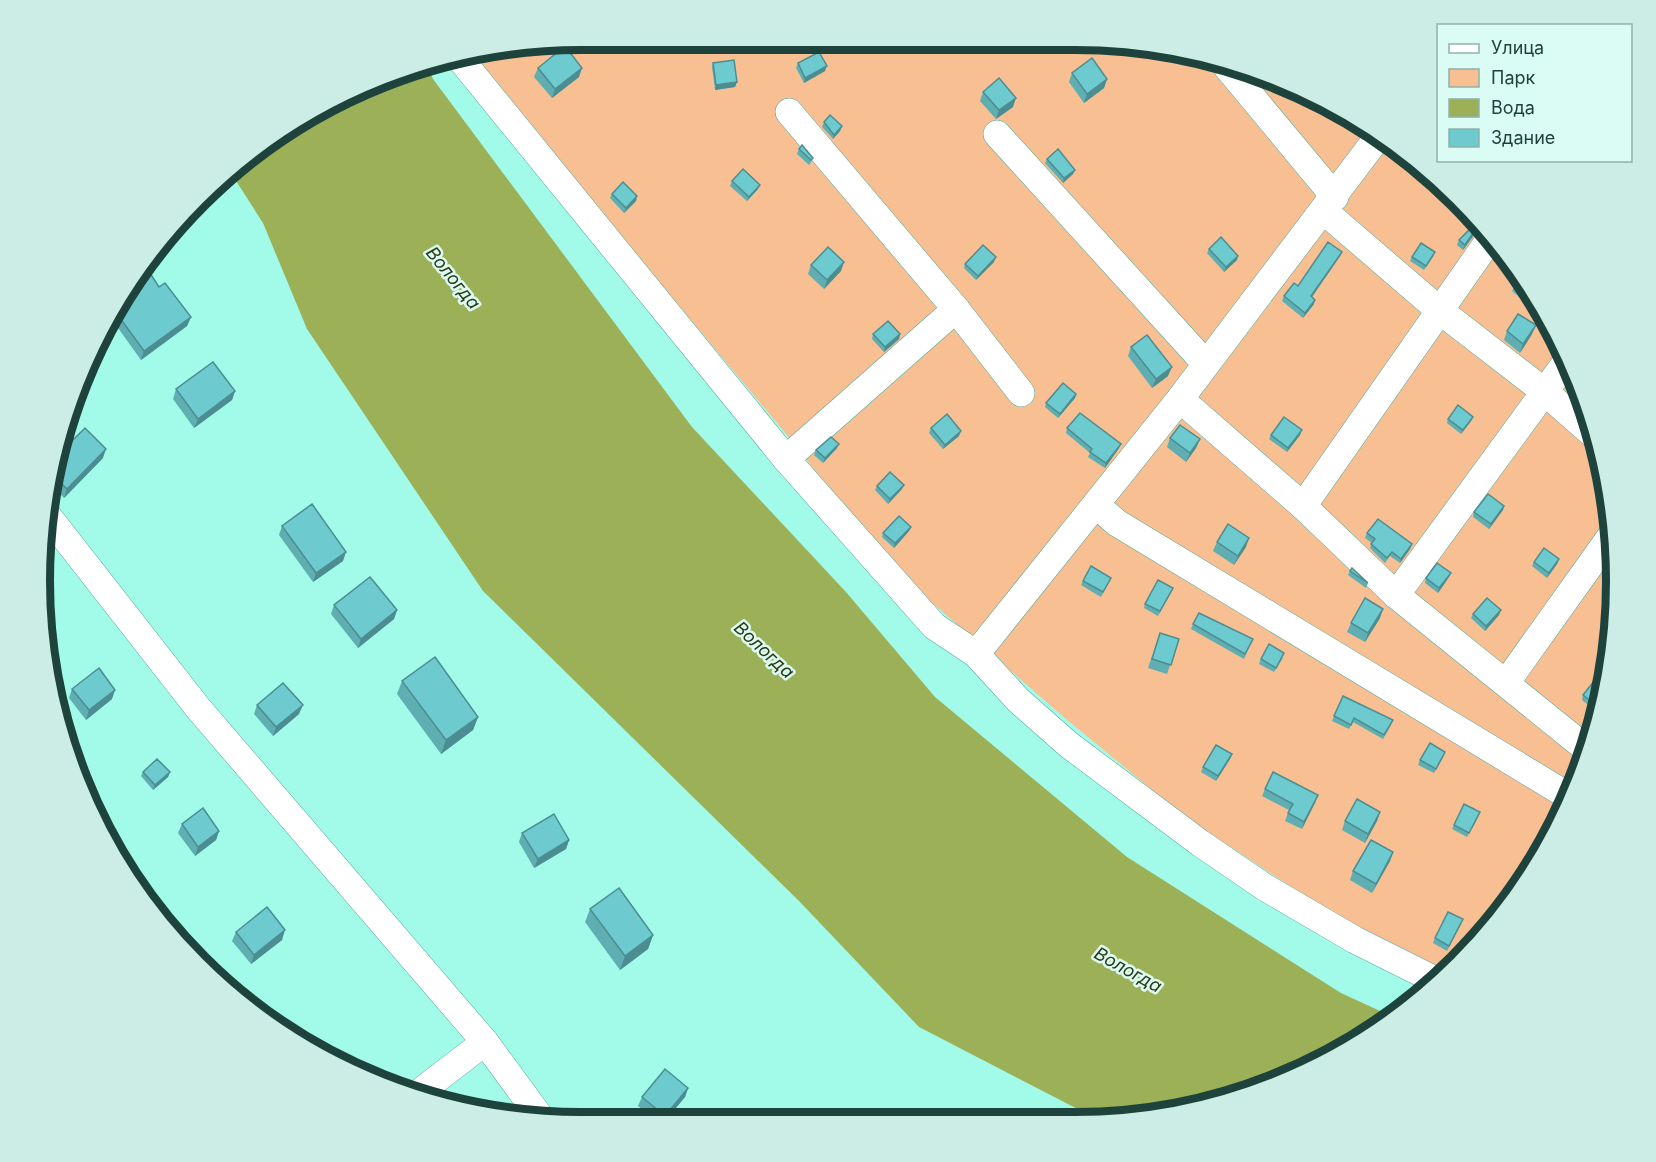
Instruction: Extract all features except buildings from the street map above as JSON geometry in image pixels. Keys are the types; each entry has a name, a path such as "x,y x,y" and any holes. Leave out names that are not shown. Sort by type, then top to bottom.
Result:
{"street":[{"path":"464,63 786,459 934,626 976,654 1018,700 1069,745 1200,843 1266,888 1345,934 1429,977"},
{"path":"1232,74 1329,204 1439,310 1545,392 1583,425"},
{"path":"789,112 956,309 1021,393"},
{"path":"997,134 1206,364"},
{"path":"976,654 1180,399 1374,142"},
{"path":"1303,506 1486,244"},
{"path":"786,459 956,309"},
{"path":"1396,595 1562,369"},
{"path":"1180,399 1303,506 1396,595 1580,744"},
{"path":"1096,505 1117,523 1562,792"},
{"path":"53,522 198,708 485,1042 535,1110"},
{"path":"1506,683 1605,544"},
{"path":"425,1088 485,1042"}],"green space":[{"path":"581,50 1110,51 1144,54 1213,68 1246,78 1310,104 1341,121 1399,159 1451,205 1475,231 1497,257 1535,315 1552,346 1578,410 1596,477 1602,512 1605,546 1605,616 1602,650 1588,719 1578,752 1552,816 1535,847 1497,905 1438,969 1358,931 1185,817 1066,719 892,568 782,429 474,61 512,54"}],"water":[{"name":"Вологда","path":"430,72 692,427 846,592 935,697 1127,857 1341,993 1384,1013 1310,1058 1246,1084 1179,1102 1110,1111 1083,1112 919,1027 799,901 483,591 307,329 263,223 234,178 286,139 346,104"}]}
